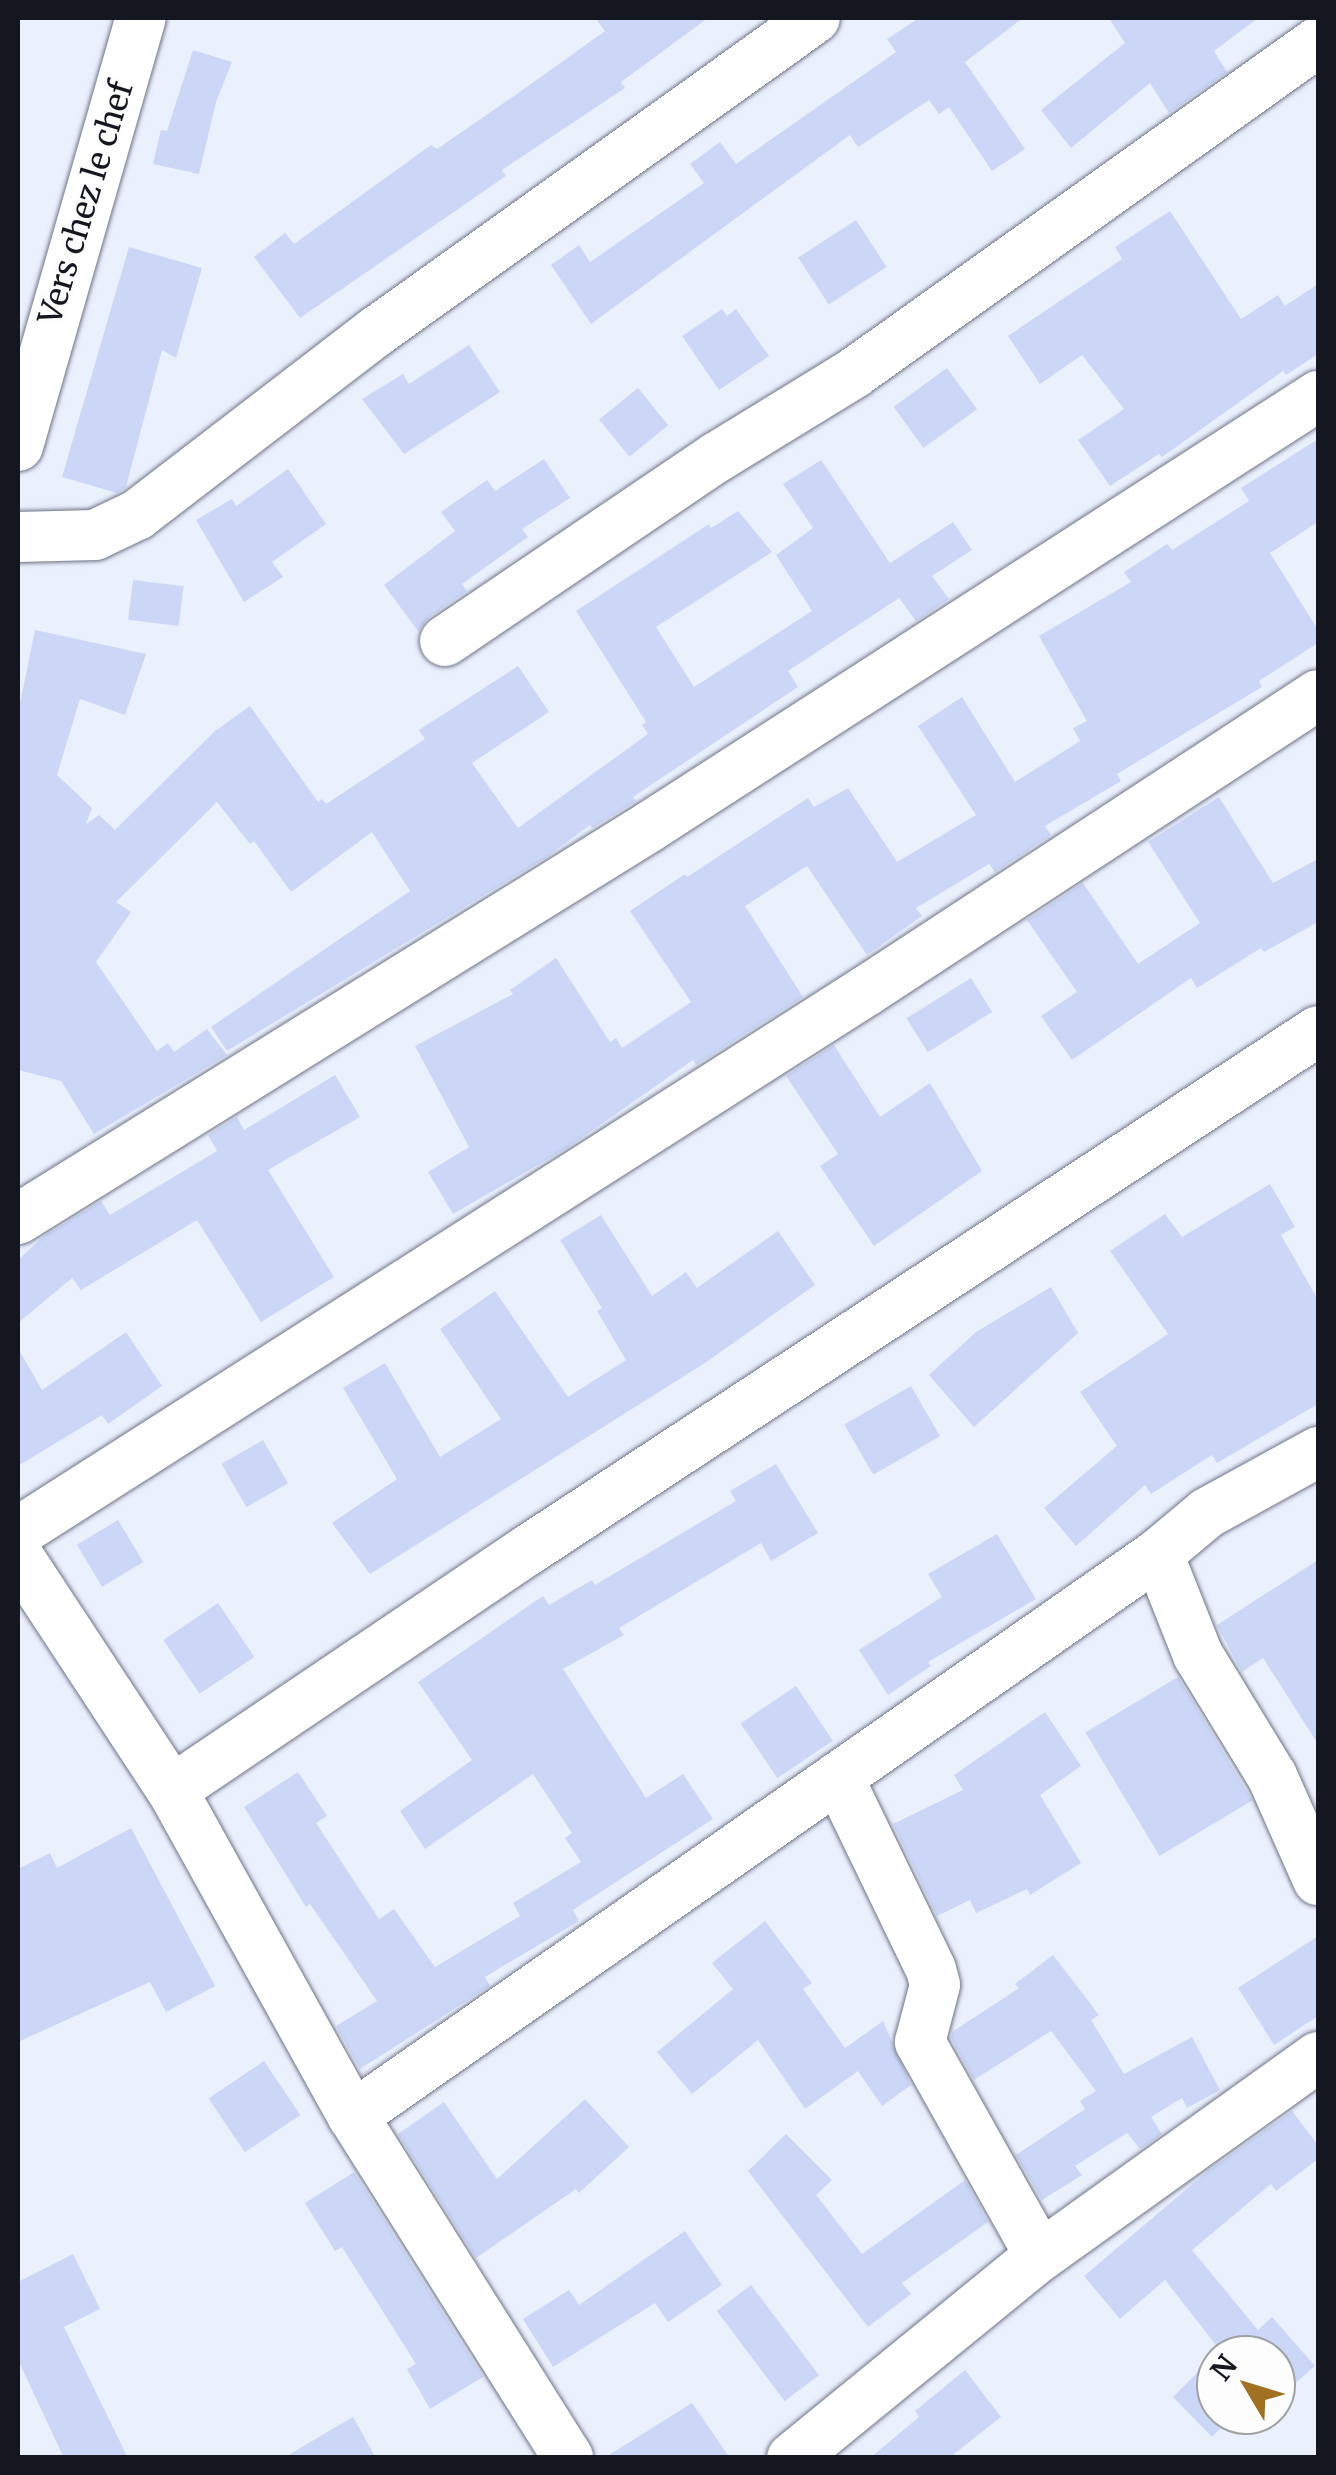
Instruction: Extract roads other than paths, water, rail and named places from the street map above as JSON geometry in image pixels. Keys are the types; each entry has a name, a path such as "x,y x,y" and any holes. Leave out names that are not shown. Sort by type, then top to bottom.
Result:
{"street":[{"name":"Vers chez le chef","path":"18,446 141,18"},
{"path":"18,537 94,534 138,515 377,331 816,18"},
{"path":"445,641 716,458 854,373 1318,42"},
{"path":"18,1219 649,827 1318,396"},
{"path":"18,1532 818,1022 1318,696"},
{"path":"172,1790 545,1539 1318,1031"},
{"path":"353,2116 1158,1554 1208,1513 1318,1452"},
{"path":"1158,1554 1198,1655 1272,1776 1318,1880"},
{"path":"18,1556 172,1790 353,2116 568,2458"},
{"path":"838,1777 931,1969 935,1985 920,2042 1040,2256"},
{"path":"792,2458 1040,2256 1318,2057"}]}
